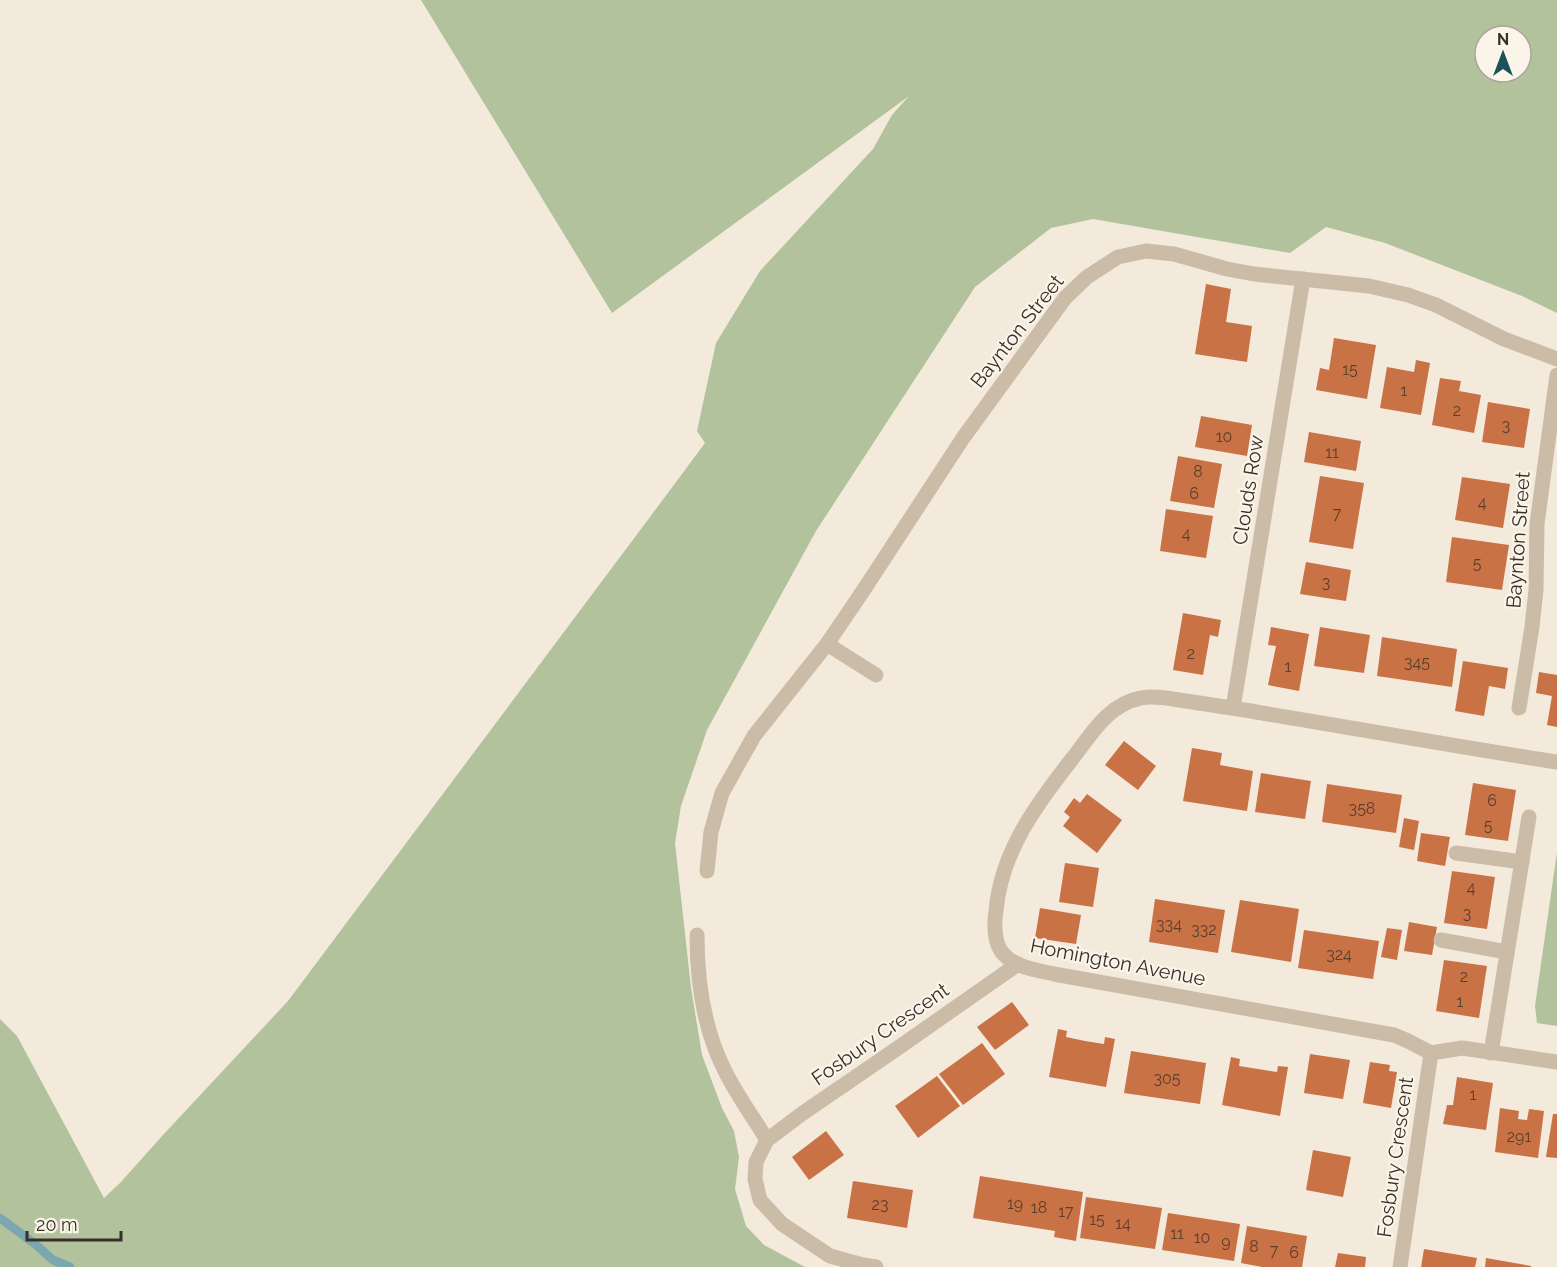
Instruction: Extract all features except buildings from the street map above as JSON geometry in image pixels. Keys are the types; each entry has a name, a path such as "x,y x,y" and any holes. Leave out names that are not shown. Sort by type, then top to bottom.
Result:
{"street":[{"name":"Baynton Street","path":"707,871 711,832 722,793 754,736 827,644 963,438 1065,298 1087,277 1118,257 1146,251 1174,254 1254,274 1369,286 1408,295 1436,305 1504,339 1557,359"},
{"name":"Clouds Row","path":"1233,708 1303,279"},
{"name":"Baynton Street","path":"1519,708 1532,627 1536,590 1537,524 1557,375"},
{"path":"827,644 876,675"},
{"name":"Homington Avenue","path":"1431,1053 1394,1035 1054,974 1018,964 1003,953 998,945 994,922 1001,877 1016,841 1032,813 1099,724 1113,710 1126,702 1142,698 1163,698 1233,708 1557,762"},
{"path":"1491,1053 1529,816"},
{"path":"1456,853 1522,862"},
{"path":"697,934 697,959 709,1033 724,1070 767,1140 756,1162 755,1179 760,1200 782,1224 830,1256 876,1267"},
{"path":"1442,940 1507,952"},
{"name":"Fosbury Crescent","path":"767,1140 1018,964"},
{"path":"1431,1053 1462,1048 1557,1062"},
{"name":"Fosbury Crescent","path":"1400,1267 1431,1053"}],"green space":[{"path":"421,0 1557,0 1557,313 1522,296 1385,243 1326,227 1290,253 1093,219 1051,228 975,287 816,531 707,730 681,806 675,843 691,988 702,1055 722,1108 734,1131 739,1157 735,1189 746,1226 764,1245 805,1267 0,1267 0,1019 17,1036 104,1198 288,1001 705,443 697,431 716,343 760,271 873,149 892,115 909,96 612,313"},
{"path":"1557,852 1557,1026 1537,1023 1535,1006"}],"waterway":[{"path":"0,1218 53,1260 70,1267"}]}
